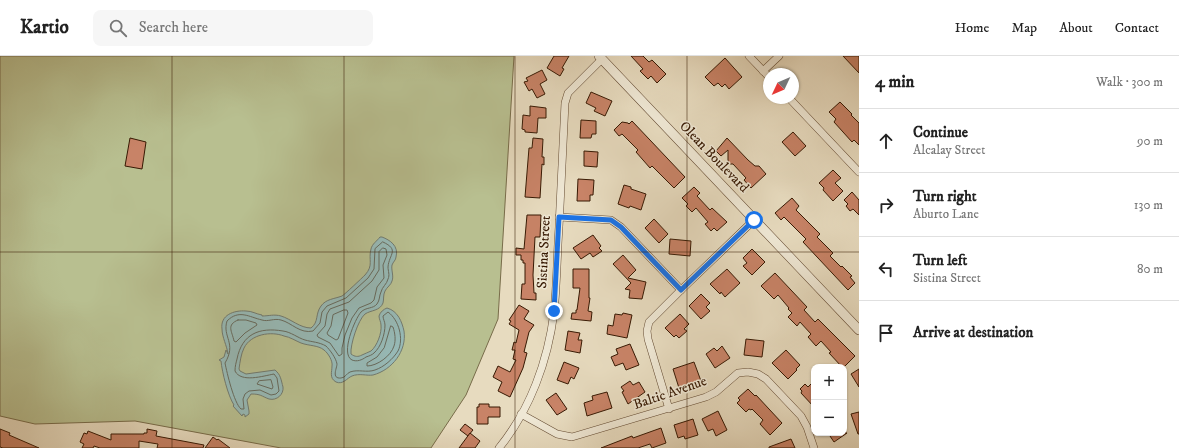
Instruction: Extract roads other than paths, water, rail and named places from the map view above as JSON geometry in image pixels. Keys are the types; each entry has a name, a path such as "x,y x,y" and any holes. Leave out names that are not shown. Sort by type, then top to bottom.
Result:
{"street":[{"path":"749,56 763,71"},
{"path":"766,68 779,56"},
{"name":"Sistina Street","path":"499,448 514,427 532,392 541,370 551,329 556,294 565,103 568,93 600,58"},
{"name":"Olean Boulevard","path":"600,58 859,330"},
{"path":"795,104 859,172"},
{"path":"559,217 611,220 621,227 681,290"},
{"path":"669,409 648,339 647,331 650,322 754,220"},
{"name":"Baltic Avenue","path":"521,414 557,434 572,437 706,397 716,392 738,373 748,372 758,374 766,379 802,416 814,448"}],"water":[{"path":"380,237 391,242 397,253 392,265 393,279 391,284 384,292 382,306 362,317 353,339 351,354 359,356 373,349 381,332 380,313 387,308 391,309 397,314 404,331 403,346 397,359 386,369 373,375 355,375 341,383 338,383 332,379 331,360 322,348 301,343 288,337 273,334 256,337 247,343 244,348 240,361 240,371 246,374 275,370 280,378 283,390 275,399 269,399 251,394 247,400 249,414 245,417 243,414 242,416 233,406 234,405 226,384 221,361 219,360 224,357 226,350 228,354 222,329 223,320 229,314 237,311 248,311 262,316 274,315 285,317 303,327 311,328 315,323 319,309 323,304 342,296 365,275 370,265 370,253 373,244"}]}
